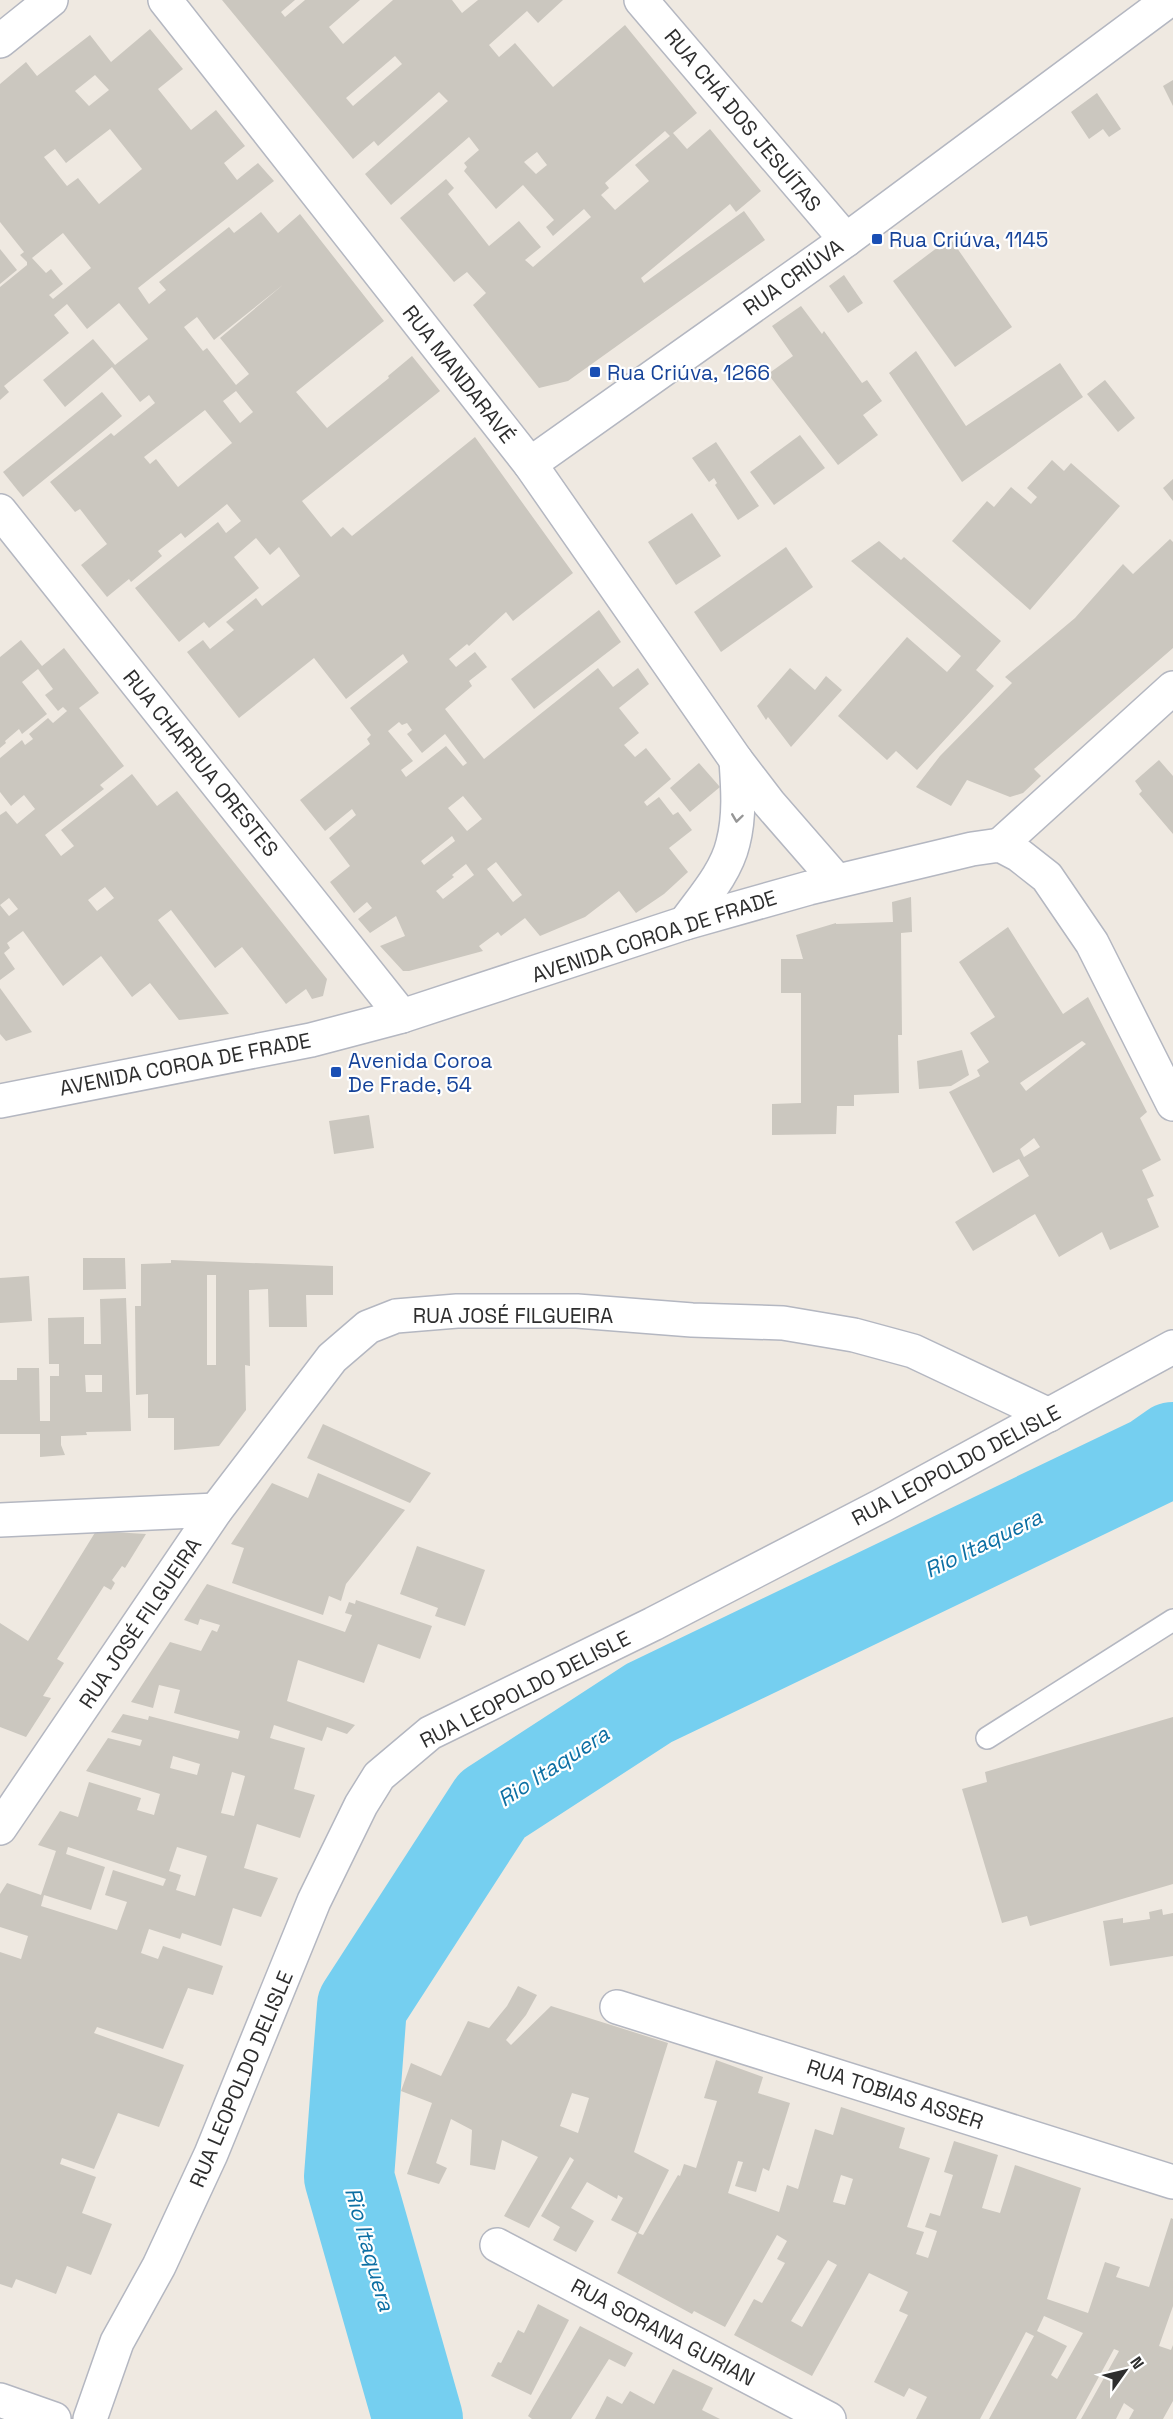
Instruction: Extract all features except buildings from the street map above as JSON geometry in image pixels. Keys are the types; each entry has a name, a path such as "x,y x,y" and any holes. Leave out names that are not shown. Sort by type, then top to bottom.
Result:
{"street":[{"path":"0,41 51,0"},
{"name":"RUA MANDARAVÉ","path":"165,0 530,464 736,760 781,818 836,880"},
{"name":"RUA CHÁ DOS JESUÍTAS","path":"641,0 846,240"},
{"name":"RUA CRIÚVA","path":"530,464 846,240 1169,0"},
{"name":"RUA CHARRUA ORESTES","path":"0,511 402,1016"},
{"path":"1173,688 1000,845 1019,855 1047,877 1092,943 1173,1104"},
{"path":"686,923 718,876 733,845 738,806 736,760"},
{"name":"AVENIDA COROA DE FRADE","path":"0,1101 311,1041 402,1016 686,923 836,880 972,849 1000,845"},
{"name":"RUA JOSÉ FILGUEIRA","path":"0,1828 216,1510 332,1358 368,1327 396,1316 457,1311 577,1311 692,1320 783,1323 854,1335 913,1351 1049,1415"},
{"name":"RUA LEOPOLDO DELISLE","path":"90,2419 117,2342 159,2266 211,2154 314,1901 361,1805 379,1776 430,1733 652,1624 872,1511 1173,1347"},
{"path":"0,1520 216,1510"},
{"name":"RUA TOBIAS ASSER","path":"617,2007 1173,2182"},
{"name":"RUA SORANA GURIAN","path":"497,2245 829,2419"},
{"path":"0,2400 54,2419"}],"lane":[{"path":"987,1738 1173,1620"}],"waterway":[{"name":"Rio Itaquera","path":"418,2419 349,2177 362,2006 492,1805 649,1703 1153,1461 1173,1447"}],"place":[{"name":"Rua Criúva, 1145","path":"877,239"},
{"name":"Rua Criúva, 1266","path":"595,372"},
{"name":"Avenida Coroa De Frade, 54","path":"336,1072"}]}
